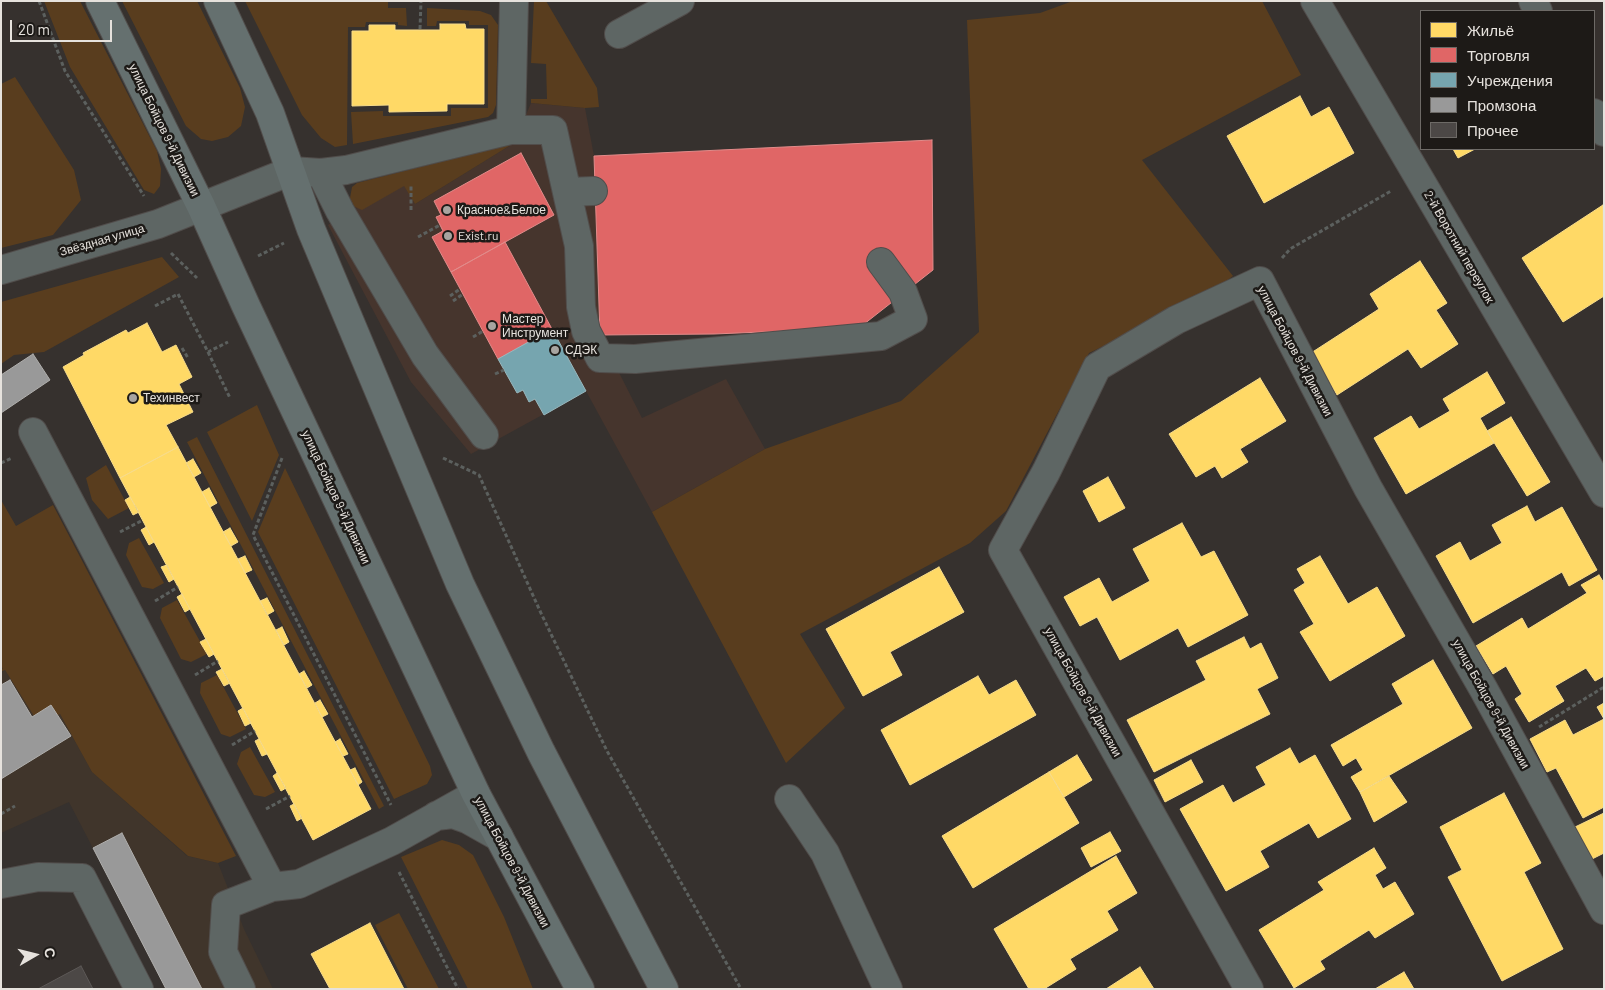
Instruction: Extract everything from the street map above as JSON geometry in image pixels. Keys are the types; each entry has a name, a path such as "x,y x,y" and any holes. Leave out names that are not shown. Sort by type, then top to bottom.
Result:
{"main road":[{"name":"улица Бойцов 9-й Дивизии","path":"100,1 201,206 250,315 476,794 580,989"},
{"path":"218,1 270,113 310,228 460,584 541,752 664,989"}],"street":[{"path":"511,130 514,1"},
{"path":"619,34 680,1"},
{"name":"2-й Воротний переулок","path":"1315,1 1604,493"},
{"path":"1595,115 1604,132"},
{"path":"291,171 321,173 346,170 511,130 553,130 580,192 579,246 582,307 586,331 600,358 635,359 881,336 913,319 903,292 881,262"},
{"name":"Звёздная улица","path":"1,270 158,224 291,171"},
{"path":"321,173 340,211 425,355 484,436"},
{"name":"улица Бойцов 9-й Дивизии","path":"1249,989 1003,550 1046,472 1097,367 1176,320 1260,281 1368,488 1513,743 1604,910"},
{"path":"32,432 272,887"},
{"path":"436,816 447,806 454,794 457,754"},
{"path":"241,989 223,952 226,905 272,887 299,884 392,842 476,794"},
{"path":"789,798 825,853 888,989"},
{"path":"436,816 452,814 467,819 499,837"},
{"path":"1,884 38,877 82,878 139,989"}],"path":[{"path":"39,1 65,71 147,200 168,250 197,278 201,287"},
{"path":"420,29 421,1"},
{"path":"1260,281 1290,249 1417,175"},
{"path":"411,210 412,181"},
{"path":"418,237 440,224"},
{"path":"450,296 460,289"},
{"path":"155,306 178,294 230,398"},
{"path":"453,302 463,294"},
{"path":"473,338 483,331"},
{"path":"224,335 232,351"},
{"path":"208,352 228,342"},
{"path":"182,348 188,358"},
{"path":"495,374 504,370"},
{"path":"282,452 282,461 252,535 394,813 392,842 394,862 458,989"},
{"path":"438,456 480,475 540,611 607,751 740,989"},
{"path":"1513,743 1604,687"},
{"path":"1,814 14,806"}],"shaded area":[{"path":"44,1 80,1 157,151 161,169 160,186 154,194 144,190 70,67"},
{"path":"122,1 197,1 240,88 245,107 241,126 228,137 212,141 201,139 186,126"},
{"path":"245,1 388,1 388,8 406,8 407,26 398,25 398,22 366,22 365,27 348,27 347,145 335,147 321,138 302,115"},
{"path":"534,1 546,1 597,88 599,107 585,108 531,103 531,99 547,99 546,64 531,63"},
{"path":"1073,1 1262,1 1301,75 1142,160 1233,276 1204,298 1089,353 1006,511 970,543 800,634 845,708 786,763 652,512 765,449 901,401 979,332 967,20 1040,13"},
{"path":"427,8 480,11 491,15 498,25 496,105 493,113 488,117 353,144 351,112 383,111 383,116 451,116 451,108 488,108 488,25 469,25 469,21 437,21 436,26 427,26"},
{"path":"15,77 74,170 81,200 53,235 1,248 1,84"},
{"path":"531,103 585,108 594,156 600,335 642,418 726,379 765,449 652,512 586,391 471,454 411,382 328,225 353,206 362,209 404,185 415,204 514,143"},
{"path":"514,143 415,204 404,186 362,210 353,206 350,198 352,187 357,183"},
{"path":"162,257 179,277 44,352 14,355 1,364 1,302"},
{"path":"257,405 279,455 252,521 207,432"},
{"path":"197,437 384,806 379,809 187,442"},
{"path":"106,465 129,508 108,519 92,500 86,478"},
{"path":"285,468 430,766 432,775 427,784 394,799 258,532"},
{"path":"1,500 16,526 53,505 236,856 218,863 188,856 92,772 60,714 39,724 5,670 1,672 1,668 3,669 1,666"},
{"path":"139,538 164,583 153,589 142,587 126,555 129,543"},
{"path":"177,600 207,654 191,662 181,659 160,618 162,608"},
{"path":"5,670 39,723 60,714 92,772 187,856 218,863 244,929 273,989 166,989 69,802 1,833 1,673"},
{"path":"217,675 246,729 230,737 221,734 200,693 201,683"},
{"path":"250,747 275,792 265,797 254,795 237,764 241,752"},
{"path":"442,840 459,845 473,855 504,917 533,989 468,989 401,857"},
{"path":"399,913 439,989 408,989 375,925"}],"building: Жильё":[{"path":"440,24 465,24 466,29 484,29 484,104 447,104 447,111 389,112 389,105 352,106 352,31 369,31 369,25 395,25 395,30 440,30"},
{"path":"1300,96 1311,117 1329,107 1354,153 1264,203 1227,136"},
{"path":"1454,150 1473,150 1458,158"},
{"path":"1603,205 1604,296 1563,322 1522,258"},
{"path":"1420,261 1447,303 1436,310 1458,344 1421,368 1408,349 1337,395 1311,353 1379,309 1370,294"},
{"name":"Техинвест","path":"147,323 162,352 176,345 192,377 179,384 193,412 166,425 178,447 120,478 63,367 84,355 83,353 126,330 128,333"},
{"path":"1487,372 1505,403 1480,418 1494,443 1406,494 1374,438 1411,416 1419,429 1450,411 1443,399"},
{"path":"1260,378 1286,421 1240,449 1248,462 1222,478 1215,466 1196,477 1169,434"},
{"path":"1511,417 1550,482 1527,496 1487,431"},
{"path":"178,447 371,809 313,840 120,478"},
{"path":"193,459 201,473 194,477 186,463"},
{"path":"1108,477 1125,508 1099,522 1083,491"},
{"path":"209,488 217,503 210,507 202,492"},
{"path":"130,497 139,512 133,515 125,500"},
{"path":"1527,506 1535,522 1562,507 1597,570 1569,586 1562,572 1473,623 1436,556 1460,542 1470,561 1502,543 1492,525"},
{"path":"1182,523 1201,557 1214,551 1248,615 1188,647 1178,628 1120,660 1097,617 1080,626 1064,597 1099,578 1112,602 1150,581 1133,549"},
{"path":"146,527 154,542 149,545 141,530"},
{"path":"230,528 238,542 231,546 223,532"},
{"path":"245,556 252,570 245,573 238,559"},
{"path":"1320,556 1348,604 1377,587 1405,636 1330,681 1300,632 1314,624 1294,590 1305,583 1297,569"},
{"path":"167,565 174,579 169,582 161,567"},
{"path":"939,567 964,612 890,652 902,675 863,696 826,629"},
{"path":"1599,575 1604,583 1604,676 1595,681 1586,668 1555,686 1564,701 1529,722 1515,699 1522,694 1506,666 1493,674 1476,646 1522,618 1528,629 1587,593 1581,585"},
{"path":"182,594 190,609 185,612 177,597"},
{"path":"267,598 274,611 267,615 260,601"},
{"path":"282,627 289,642 284,645 276,630"},
{"path":"1244,637 1250,649 1261,643 1278,678 1257,689 1270,714 1154,772 1127,720 1206,680 1196,661"},
{"path":"206,639 214,654 209,657 200,642"},
{"path":"1433,660 1472,728 1360,792 1351,777 1363,770 1356,758 1343,766 1331,745 1403,704 1392,684"},
{"path":"222,669 230,683 224,686 216,672"},
{"path":"304,671 312,685 307,688 299,674"},
{"path":"978,676 989,695 1016,680 1036,715 910,785 881,730"},
{"path":"320,700 328,714 322,717 315,703"},
{"path":"1604,703 1604,719 1597,707"},
{"path":"243,708 251,723 245,726 238,711"},
{"path":"1604,719 1604,807 1583,818 1556,768 1547,772 1530,739 1565,720 1573,735"},
{"path":"259,739 267,754 262,756 255,741"},
{"path":"340,739 348,754 343,756 335,742"},
{"path":"1290,748 1299,764 1315,755 1351,819 1318,838 1309,823 1260,851 1269,867 1226,891 1180,809 1223,785 1233,803 1266,785 1256,767"},
{"path":"1077,755 1092,780 1064,797 1049,772"},
{"path":"1191,760 1203,782 1165,802 1154,780"},
{"path":"355,768 362,782 358,785 350,770"},
{"path":"1049,772 1079,823 973,888 942,836"},
{"path":"277,773 286,788 281,791 273,776"},
{"path":"1389,776 1407,802 1374,822 1360,792"},
{"path":"1504,793 1541,863 1524,872 1563,949 1502,981 1448,877 1462,870 1440,827"},
{"path":"294,804 302,818 297,821 290,806"},
{"path":"1604,813 1604,853 1592,859 1575,827"},
{"path":"1110,832 1121,851 1091,867 1081,848"},
{"path":"1374,848 1386,868 1375,875 1383,889 1395,882 1414,914 1375,938 1369,930 1320,961 1325,969 1294,988 1259,930 1324,890 1318,882"},
{"path":"1116,856 1137,893 1107,911 1118,930 1070,959 1076,969 1044,989 1029,989 994,929"},
{"path":"370,923 404,989 330,989 311,954"},
{"path":"1140,967 1154,989 1106,989"},
{"path":"1404,972 1414,989 1375,989"}],"building: Торговля":[{"path":"932,140 933,270 859,328 714,334 600,335 594,156"},
{"path":"521,153 554,215 451,272 432,237 443,231 436,217 441,215 434,201"},
{"path":"505,242 552,329 498,359 451,272"}],"building: Учреждения":[{"path":"552,329 586,391 544,415 535,399 529,402 523,390 517,393 498,359"}],"building: Промзона":[{"path":"33,354 50,380 1,413 1,375"},
{"path":"10,680 32,717 51,705 71,736 1,779 1,685"},
{"path":"122,833 202,989 166,989 93,848"}],"building: Прочее":[{"path":"81,966 93,989 38,989"}],"place":[{"name":"Красное&Белое","path":"447,210"},
{"name":"Exist.ru","path":"448,236"},
{"name":"Мастер Инструмент","path":"492,326"},
{"name":"СДЭК","path":"555,350"},
{"name":"Техинвест","path":"133,398"}]}
